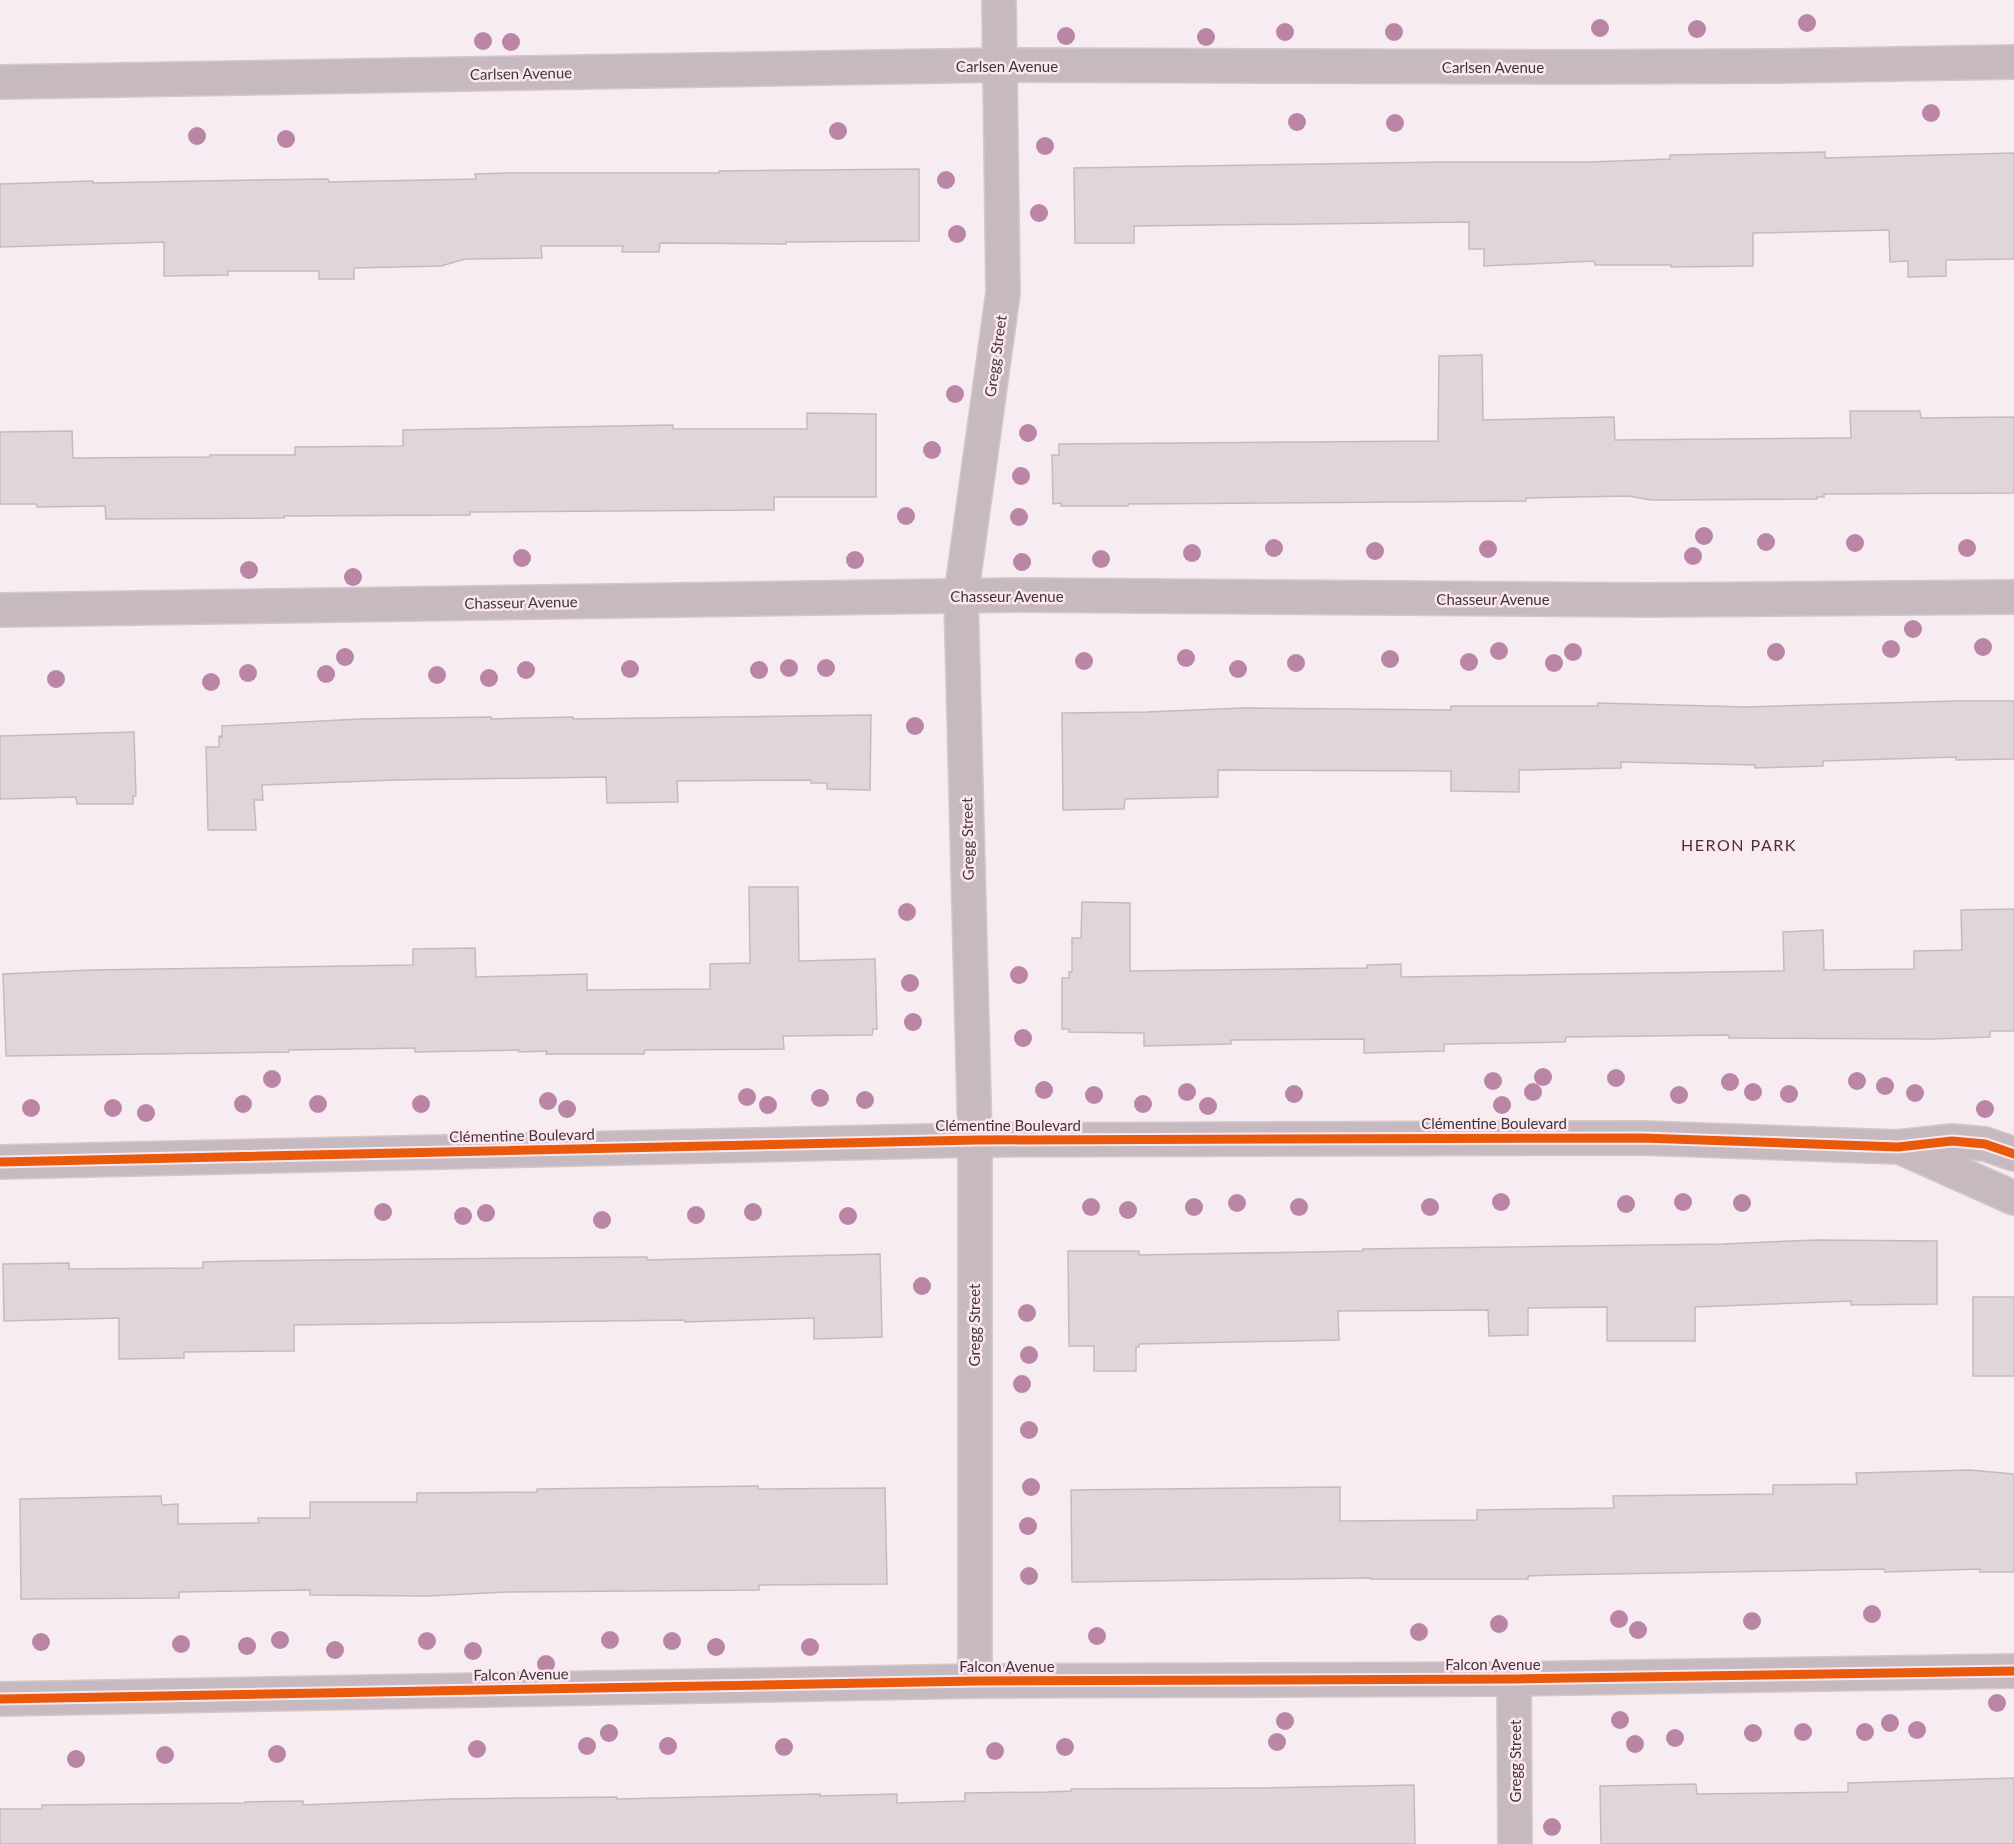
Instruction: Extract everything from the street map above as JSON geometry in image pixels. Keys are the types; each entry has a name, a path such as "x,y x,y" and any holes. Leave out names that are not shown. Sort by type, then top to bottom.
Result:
{"street":[{"name":"Gregg Street","path":"975,1681 975,1140 961,596 1004,293 999,0"},
{"name":"Carlsen Avenue","path":"0,82 1000,65 1567,68 2014,62"},
{"name":"Chasseur Avenue","path":"0,610 961,596 1648,600 2014,597"},
{"name":"Clémentine Boulevard","path":"0,1162 975,1140 1643,1138 1898,1147 1952,1141 1985,1144 2014,1154"},
{"name":"Clémentine Boulevard","path":"1898,1147 2014,1198"},
{"name":"Falcon Avenue","path":"0,1699 975,1681 1514,1679 2014,1671"},
{"name":"Gregg Street","path":"1514,1679 1515,1844"}],"building":[{"path":"1825,152 1825,158 2014,153 2014,259 1946,260 1946,276 1908,277 1908,261 1890,262 1889,230 1753,233 1753,266 1595,265 1594,261 1484,266 1484,249 1469,249 1469,222 1134,226 1134,243 1075,243 1074,168 1591,162 1670,159 1670,155"},
{"path":"919,169 919,241 786,242 786,244 660,243 659,252 622,252 623,246 541,246 542,258 465,259 441,266 354,268 354,279 319,279 319,271 228,271 228,275 164,276 164,242 0,247 0,184 328,179 329,182 476,179 475,174 507,173 719,173 719,171"},
{"path":"1482,355 1483,420 1614,417 1615,440 1851,438 1850,411 1920,411 1921,418 2014,417 2014,493 1824,494 1824,497 1817,497 1817,499 1652,500 1628,496 1526,498 1526,501 1128,504 1128,506 1053,504 1052,455 1059,455 1059,444 1438,441 1439,356"},
{"path":"807,413 876,414 876,497 774,497 774,510 470,512 470,515 284,516 284,518 106,519 105,506 37,507 37,504 0,504 0,432 72,431 73,458 295,455 295,447 403,446 403,430 673,425 673,429 807,429"},
{"path":"2014,701 2014,759 1956,760 1956,757 1823,761 1823,766 1755,768 1755,765 1621,762 1621,768 1519,770 1519,792 1451,791 1451,771 1218,770 1218,797 1125,799 1124,809 1063,810 1062,713 1242,708 1451,710 1451,706 1598,706 1598,703 1747,707"},
{"path":"871,715 870,790 827,789 827,783 811,783 811,780 677,781 678,802 607,803 606,777 396,780 262,785 263,800 254,800 256,830 208,830 206,747 219,747 222,726 360,719"},
{"path":"134,732 136,796 133,796 133,804 77,804 76,797 0,799 0,736"},
{"path":"749,887 798,887 799,961 875,959 877,1029 873,1029 872,1035 783,1036 784,1049 645,1050 644,1054 546,1054 547,1051 519,1052 519,1050 415,1052 415,1048 6,1056 3,974 91,970 413,965 413,949 475,948 476,977 587,974 587,990 710,989 710,964 750,963"},
{"path":"1082,902 1130,903 1130,971 1367,968 1367,965 1401,964 1401,977 1784,971 1783,932 1823,930 1824,970 1914,969 1914,951 1962,950 1961,910 2014,909 2014,1031 1990,1031 1990,1037 1931,1039 1729,1038 1729,1035 1566,1037 1565,1042 1444,1044 1444,1051 1364,1053 1364,1039 1231,1040 1231,1044 1144,1046 1144,1033 1069,1032 1069,1029 1062,1029 1062,978 1069,978 1069,972 1072,972 1072,938 1081,938"},
{"path":"1816,1240 1937,1241 1937,1304 1851,1305 1851,1301 1695,1307 1695,1341 1607,1341 1607,1307 1528,1308 1528,1335 1489,1336 1488,1310 1338,1311 1339,1340 1139,1344 1139,1347 1136,1347 1136,1371 1094,1371 1094,1346 1069,1346 1068,1251 1139,1251 1139,1255 1722,1244"},
{"path":"880,1254 882,1337 814,1339 814,1318 685,1322 685,1320 294,1325 294,1351 184,1352 184,1358 119,1359 119,1318 4,1321 3,1264 69,1263 69,1269 203,1268 203,1262 238,1261 644,1257 647,1257 647,1260"},
{"path":"1973,1297 2014,1297 2014,1376 1973,1376"},
{"path":"1970,1470 2014,1474 2014,1572 1980,1572 1980,1569 1885,1572 1884,1569 1553,1575 1528,1576 1528,1579 1371,1578 1072,1582 1071,1490 1340,1487 1340,1521 1477,1520 1477,1510 1614,1508 1613,1496 1773,1494 1773,1485 1857,1484 1856,1473"},
{"path":"758,1486 758,1489 885,1488 887,1584 759,1585 759,1590 506,1592 428,1596 310,1595 310,1590 179,1592 179,1598 21,1599 20,1499 161,1496 162,1505 178,1504 178,1524 259,1523 258,1518 310,1518 310,1502 417,1502 417,1493"},
{"path":"2014,1778 2014,1844 1601,1844 1600,1786 1696,1784 1697,1794 1848,1792 1848,1783"},
{"path":"1414,1785 1415,1844 0,1844 0,1809 42,1809 42,1805 303,1801 303,1805 448,1799 617,1797 617,1799 820,1794 820,1796 897,1794 897,1803 965,1801 965,1793 1048,1792 1071,1791 1071,1789"}],"cycle path":[{"path":"0,1162 975,1140 1643,1138 1898,1147 1952,1141 1985,1144 2014,1154"},
{"path":"0,1699 975,1681 1514,1679 2014,1671"}],"district":[{"name":"HERON PARK","path":"1739,844"}]}
